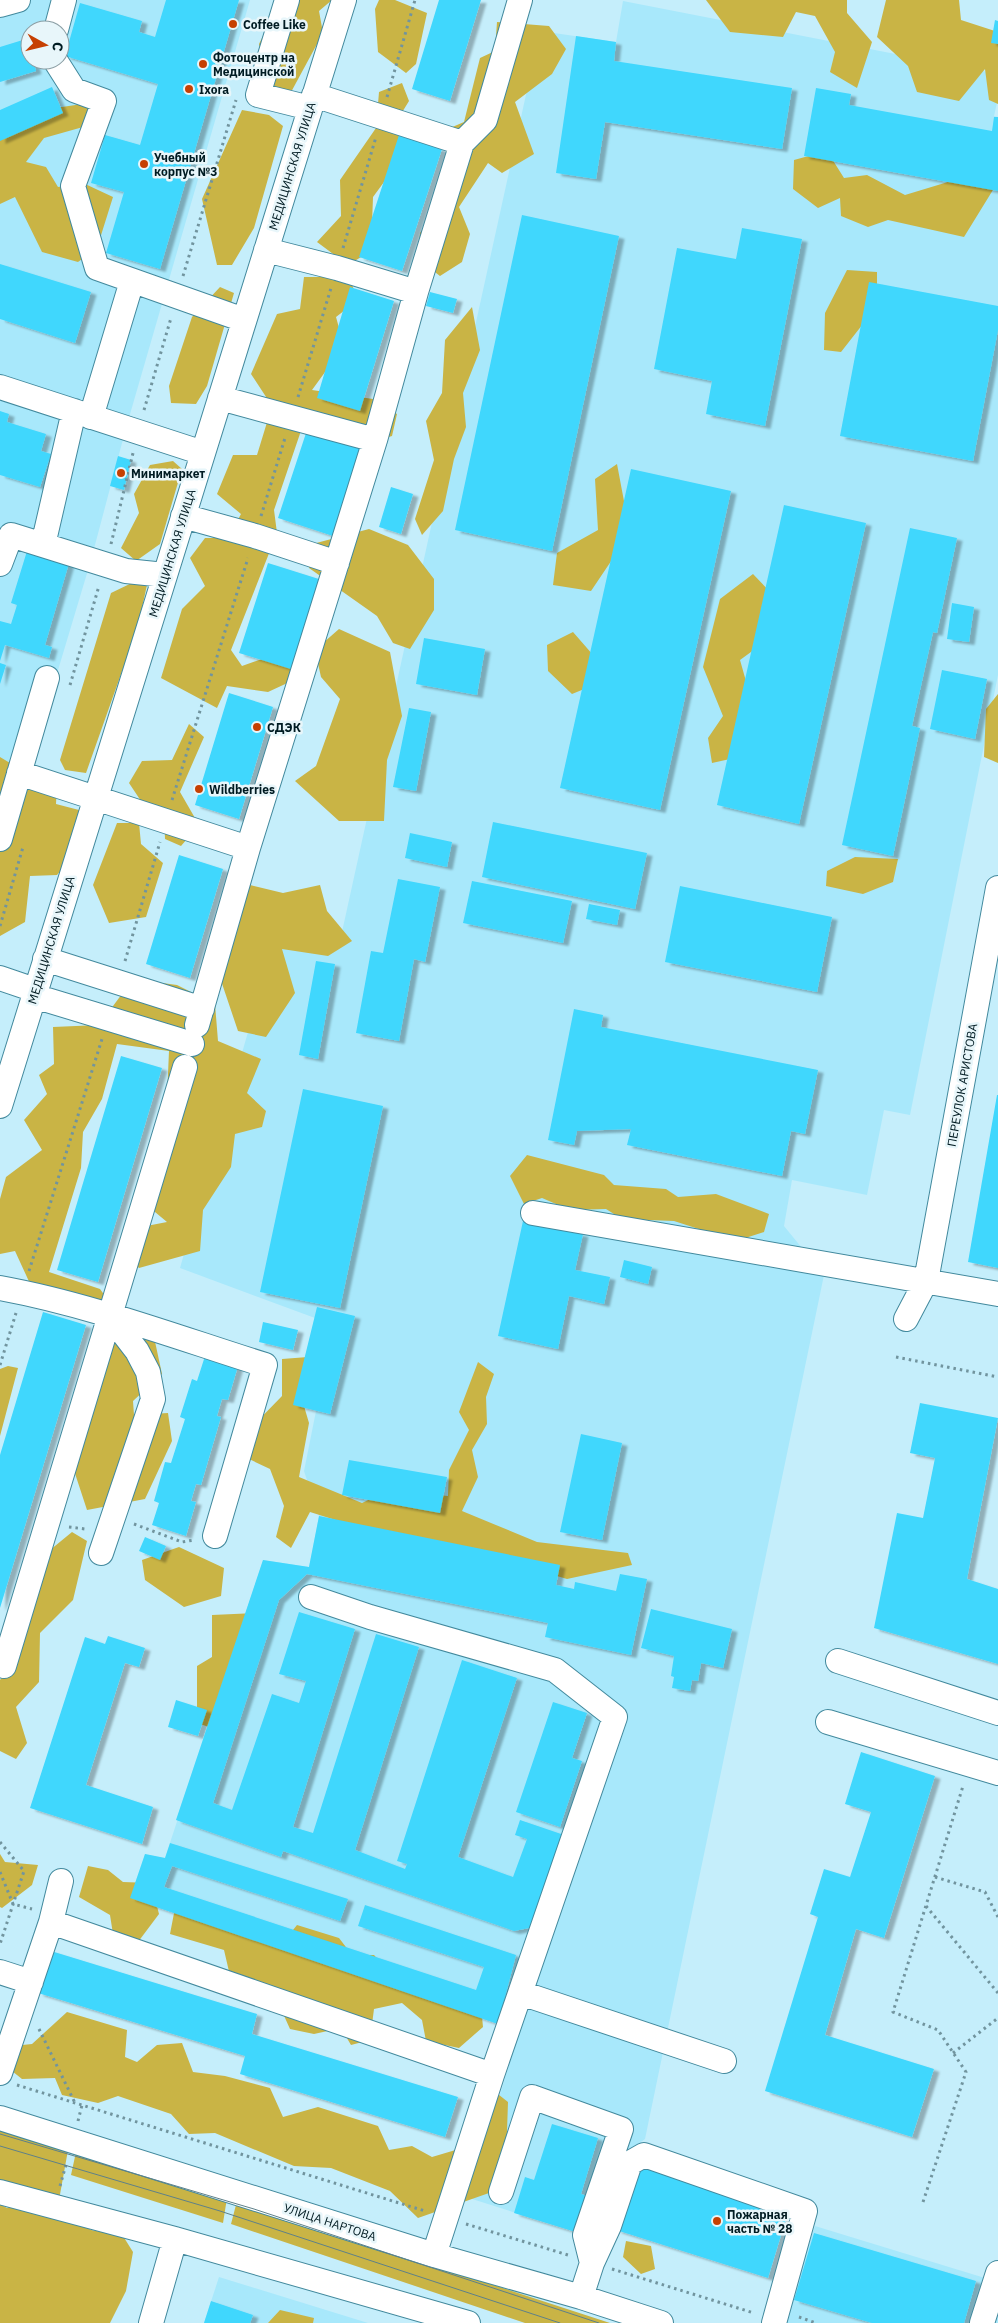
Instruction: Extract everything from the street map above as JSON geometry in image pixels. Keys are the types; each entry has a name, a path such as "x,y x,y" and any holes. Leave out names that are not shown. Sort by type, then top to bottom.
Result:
{"street":[{"path":"0,5 18,0"},
{"path":"59,20 64,0"},
{"path":"287,0 258,95 312,102 382,117 462,143"},
{"name":"МЕДИЦИНСКАЯ УЛИЦА","path":"0,1106 344,0"},
{"path":"197,1026 248,848 375,440 416,292 462,143 485,120 520,0"},
{"path":"61,70 74,90 104,101 73,186 96,268 244,320"},
{"path":"266,250 337,268 416,292"},
{"path":"43,545 82,414 132,280"},
{"path":"0,387 203,453"},
{"path":"220,398 375,440"},
{"path":"183,516 255,536 336,563"},
{"path":"0,564 10,535 126,571 165,576"},
{"path":"0,839 47,678"},
{"path":"19,773 166,819 248,848"},
{"name":"ПЕРЕУЛОК АРИСТОВА","path":"906,1319 926,1281 998,893"},
{"path":"45,959 119,982 197,1026"},
{"path":"0,978 35,993 108,1019 197,1026"},
{"path":"0,1665 4,1666 185,1067"},
{"path":"533,1212 998,1294"},
{"path":"11,1290 110,1316 265,1365 215,1536"},
{"path":"101,1553 153,1399 148,1372 137,1351 110,1316"},
{"path":"311,1597 370,1617 554,1670 615,1717 492,2075 434,2255"},
{"path":"838,1661 998,1713"},
{"path":"828,1722 998,1773"},
{"path":"5,2078 28,1991 52,1919 61,1881"},
{"path":"52,1919 492,2075"},
{"path":"0,1972 28,1991"},
{"path":"521,1993 724,2061"},
{"path":"501,2192 532,2097 621,2129 585,2235 592,2263"},
{"name":"УЛИЦА НАРТОВА","path":"0,2118 434,2255 581,2297 661,2323"},
{"path":"581,2297 592,2263 609,2226 630,2163 644,2155 805,2211 777,2317"},
{"path":"0,2192 175,2239 468,2323"},
{"path":"151,2323 175,2239"},
{"path":"982,2323 998,2273"}],"path":[{"path":"119,982 166,819 337,268 415,0"},
{"path":"70,687 106,565 138,432 237,96"},
{"path":"0,926 24,844"},
{"path":"0,1365 11,1290 108,1019"},
{"path":"896,1357 998,1377"},
{"path":"77,1528 100,1531 118,1518 182,1542 215,1536"},
{"path":"923,2202 966,2072 938,2030 893,2012 970,1764"},
{"path":"0,1842 24,1871 0,1944"},
{"path":"0,1872 13,1904 52,1919"},
{"path":"935,1877 986,1892 998,1918"},
{"path":"926,1906 998,1993"},
{"path":"28,1991 75,2103"},
{"path":"953,2053 998,2018"},
{"path":"5,2078 75,2103 761,2315 816,2323"}],"shaded area":[{"path":"0,0 250,0 126,428 91,560 26,777 0,769"},
{"path":"281,0 332,0 319,11 323,33 290,94 268,94 259,44"},
{"path":"379,0 395,0 427,13 416,64 406,73 378,52 375,9"},
{"path":"706,0 847,0 847,13 872,42 857,88 830,72 835,52 815,16 796,12 783,37 730,32"},
{"path":"886,0 959,0 961,20 998,32 998,104 989,100 985,69 959,101 917,92 908,66 877,37"},
{"path":"623,1 998,74 998,98 994,116 998,117 998,675 910,1115 884,1110 867,1195 792,1180 784,1226 824,1275 645,2139 618,2158 579,2233 469,2198 522,2021 498,2024 130,1898 145,1854 165,1858 263,1560 309,1567 319,1516 304,1471 316,1411 293,1405 315,1318 180,1268 278,928 340,941 540,31 616,42"},
{"path":"497,22 549,26 566,49 552,74 515,102 534,154 502,173 488,163 459,207 470,234 462,262 440,276 418,259 420,233 439,206 450,128 464,122 480,58 495,51"},
{"path":"402,83 409,101 401,114 409,148 373,197 371,251 348,265 317,242 341,216 340,180 376,128 379,92"},
{"path":"89,103 94,113 83,127 44,138 26,162 46,167 58,187 83,183 113,197 97,248 78,262 42,252 15,197 0,204 0,127 35,111"},
{"path":"242,110 269,115 283,126 254,228 232,265 217,265 202,199"},
{"path":"827,151 844,178 867,175 905,195 971,175 996,185 964,237 888,220 868,227 841,216 840,198 818,208 793,189 794,160"},
{"path":"847,270 877,272 877,306 841,352 824,350 825,313"},
{"path":"304,277 349,277 358,300 336,317 344,346 312,390 373,399 397,414 392,436 366,444 305,419 274,510 277,533 231,650 242,666 285,651 296,679 268,692 227,686 217,708 161,678 182,609 205,586 190,558 205,538 228,538 241,514 217,494 233,455 257,455 272,406 251,374 277,314 300,309"},
{"path":"220,287 234,293 207,386 196,404 171,403 169,386 192,317"},
{"path":"472,307 480,350 463,393 466,427 454,459 443,511 422,535 415,519 434,460 426,421 442,393 445,340"},
{"path":"173,461 182,469 160,544 136,561 121,548 139,513 134,494 150,465"},
{"path":"617,464 630,533 591,591 553,585 557,553 598,530 595,479"},
{"path":"369,529 408,545 434,579 434,610 410,649 393,643 377,616 309,568 305,546"},
{"path":"753,574 774,596 769,639 740,660 753,706 739,757 712,763 708,738 723,716 703,667 720,599"},
{"path":"138,580 147,585 138,626 86,773 65,770 60,760 111,593"},
{"path":"339,629 390,652 402,716 387,760 384,821 339,821 295,781 316,766 340,699 321,677 315,650"},
{"path":"573,632 600,663 594,685 572,694 548,671 547,645"},
{"path":"998,694 998,763 984,757 986,709"},
{"path":"189,724 204,737 180,792 199,825 181,846 165,839 164,811 145,807 129,783 142,761 172,760"},
{"path":"0,757 35,778 57,783 56,804 79,810 66,864 57,875 30,876 25,922 0,936"},
{"path":"117,823 139,823 141,844 163,863 146,917 109,923 93,885"},
{"path":"855,857 898,859 893,882 863,894 826,886 827,871"},
{"path":"250,885 283,893 320,885 327,911 352,941 328,956 282,949 295,993 266,1037 238,1031 210,948"},
{"path":"133,979 177,985 215,1004 218,1041 261,1059 247,1093 266,1111 262,1127 235,1134 231,1167 203,1210 200,1251 139,1268 122,1251 131,1229 167,1222 149,1207 151,1136 166,1120 169,1051 117,1044 102,1099 83,1132 81,1168 49,1272 100,1289 108,1300 89,1304 32,1288 15,1251 0,1254 0,1199 6,1177 42,1150 24,1120 47,1094 39,1075 54,1064 53,1027 99,1025"},
{"path":"527,1155 604,1175 614,1185 666,1189 678,1197 716,1194 769,1214 764,1232 736,1241 674,1221 622,1219 606,1209 570,1210 542,1198 524,1204 510,1176"},
{"path":"117,1328 154,1337 162,1374 133,1401 134,1415 168,1413 172,1441 145,1499 87,1510 64,1440"},
{"path":"308,1357 301,1396 309,1423 299,1477 362,1503 389,1490 448,1496 449,1470 469,1430 459,1412 478,1362 494,1374 486,1397 487,1424 472,1450 478,1477 462,1511 537,1542 628,1553 632,1565 567,1579 473,1551 425,1548 310,1512 291,1548 276,1537 284,1506 270,1469 249,1459 249,1430 282,1396 282,1359"},
{"path":"8,1366 18,1368 0,1436 0,1369"},
{"path":"72,1532 87,1541 73,1600 40,1633 39,1682 16,1707 27,1743 16,1759 0,1751 0,1680 10,1667 27,1569"},
{"path":"179,1547 224,1568 221,1596 184,1607 145,1580 142,1560"},
{"path":"258,1613 218,1730 197,1723 197,1666 212,1657 212,1615"},
{"path":"0,1854 5,1862 38,1865 32,1885 2,1908 0,1907"},
{"path":"88,1866 108,1870 123,1882 151,1883 159,1914 138,1942 113,1934 110,1915 79,1897"},
{"path":"175,1908 285,1940 297,1925 339,1938 352,1955 374,1955 392,1975 481,2007 483,2027 459,2048 426,2041 422,2020 402,2003 374,2009 370,2040 351,2045 341,2028 314,2034 290,2029 281,2009 231,1980 224,1950 170,1934"},
{"path":"67,2012 127,2030 125,2057 137,2062 157,2045 182,2043 193,2072 225,2076 270,2088 283,2117 318,2107 378,2126 389,2150 412,2146 432,2157 479,2143 494,2091 508,2102 506,2160 489,2193 418,2218 390,2191 331,2168 294,2166 215,2133 189,2134 171,2114 118,2096 98,2103 62,2095 55,2078 22,2079 7,2067 13,2046 32,2044"},
{"path":"0,2130 68,2150 59,2200 0,2184"},
{"path":"76,2152 227,2198 223,2223 71,2175"},
{"path":"237,2201 610,2323 525,2323 231,2224"},
{"path":"18,2203 62,2211 91,2230 123,2236 133,2252 126,2291 110,2323 0,2323 0,2204 7,2208"},
{"path":"815,2226 998,2282 998,2323 785,2323 788,2304"},
{"path":"626,2241 651,2246 655,2269 641,2274 623,2257"},
{"path":"219,2277 368,2323 204,2323"},
{"path":"280,2310 314,2318 313,2323 268,2323"}],"building":[{"path":"166,0 239,0 160,269 106,253 124,192 91,183 105,135 140,145 158,84 70,58 70,38 80,3 142,21 139,32 155,37"},
{"path":"439,0 481,0 450,101 412,89"},
{"path":"995,20 998,21 998,44 991,43"},
{"path":"576,36 616,42 614,61 792,88 782,149 605,122 596,179 556,173"},
{"path":"20,41 20,70 36,71 0,82 0,47"},
{"path":"52,87 63,113 0,141 0,110"},
{"path":"816,88 851,94 849,105 992,131 994,117 998,117 998,191 804,156"},
{"path":"399,135 442,149 402,271 359,257"},
{"path":"522,215 619,236 552,551 455,530"},
{"path":"742,228 802,239 765,426 706,414 712,381 654,369 677,248 736,259"},
{"path":"0,264 91,292 75,343 0,319"},
{"path":"869,282 998,306 998,330 973,461 840,436"},
{"path":"350,287 394,301 360,411 317,398"},
{"path":"430,292 457,299 453,313 426,306"},
{"path":"0,411 9,414 7,422 46,434 41,451 51,454 40,487 0,475"},
{"path":"307,430 361,448 333,536 278,518"},
{"name":"Минимаркет","path":"118,456 131,460 124,490 110,486"},
{"path":"631,469 731,491 660,810 560,788"},
{"path":"391,487 413,494 401,534 379,527"},
{"path":"784,505 866,523 799,824 717,805"},
{"path":"910,528 957,538 937,633 933,632 912,726 920,728 893,856 842,845"},
{"path":"27,551 69,563 45,645 52,647 49,658 5,645 0,661 0,621 11,624 17,605 11,603"},
{"path":"268,563 322,580 294,670 239,653"},
{"path":"952,603 974,607 969,642 947,639"},
{"path":"424,638 485,649 477,695 416,684"},
{"path":"0,663 6,665 0,684"},
{"path":"942,670 987,679 975,739 930,729"},
{"path":"229,693 273,707 239,819 195,805"},
{"path":"409,708 431,712 416,791 393,787"},
{"path":"493,822 647,853 635,909 482,877"},
{"path":"410,833 452,842 447,867 405,858"},
{"path":"179,855 223,869 190,978 146,964"},
{"path":"398,879 440,887 425,962 414,959 399,1041 356,1033 371,951 383,953"},
{"path":"472,881 572,901 563,943 463,923"},
{"path":"680,886 832,917 817,992 665,962"},
{"path":"589,904 620,910 617,925 586,919"},
{"path":"316,961 335,964 318,1059 299,1055"},
{"path":"574,1009 603,1015 601,1027 818,1070 805,1134 791,1131 782,1176 627,1145 631,1129 577,1131 574,1145 548,1140"},
{"path":"121,1056 162,1068 98,1282 57,1270"},
{"path":"303,1089 383,1106 340,1308 260,1292"},
{"path":"998,1095 998,1268 968,1262"},
{"path":"523,1221 583,1234 575,1270 610,1277 604,1304 569,1296 558,1349 498,1336"},
{"path":"624,1260 652,1267 648,1284 620,1277"},
{"path":"317,1307 355,1316 330,1414 293,1405"},
{"path":"43,1312 86,1325 0,1608 0,1455"},
{"path":"263,1322 298,1330 293,1350 259,1342"},
{"path":"205,1356 238,1366 228,1400 222,1399 217,1416 221,1417 201,1485 196,1484 191,1501 196,1502 186,1536 152,1525 159,1503 154,1501 165,1462 171,1463 185,1419 180,1417 192,1379 197,1381"},
{"path":"920,1403 998,1418 967,1579 998,1589 998,1664 874,1628 897,1513 923,1518 935,1458 910,1453"},
{"path":"581,1434 622,1443 602,1540 560,1532"},
{"path":"349,1460 447,1477 440,1513 342,1495"},
{"path":"319,1516 560,1565 556,1585 574,1589 575,1582 616,1591 620,1574 647,1579 631,1655 545,1637 548,1623 307,1574 279,1600 213,1803 232,1810 272,1694 299,1703 306,1681 279,1674 299,1612 355,1629 293,1827 313,1833 376,1634 419,1647 355,1850 405,1869 407,1864 397,1861 462,1660 517,1678 458,1857 513,1877 527,1839 515,1835 520,1820 564,1835 534,1927 514,1931 283,1851 281,1857 176,1820 263,1560 309,1567"},
{"path":"145,1537 166,1546 160,1560 139,1551"},
{"path":"651,1609 732,1629 723,1668 701,1663 698,1681 692,1680 690,1691 672,1688 674,1677 671,1676 674,1656 641,1648"},
{"path":"108,1636 145,1648 139,1667 125,1663 86,1785 153,1807 142,1844 30,1808 85,1637 105,1644"},
{"path":"176,1700 207,1710 198,1736 168,1727"},
{"path":"553,1702 587,1713 572,1758 582,1761 560,1827 516,1812"},
{"path":"861,1752 935,1776 884,1938 856,1929 825,2035 934,2069 912,2137 765,2091 818,1917 810,1914 824,1869 850,1877 871,1812 845,1804"},
{"path":"170,1843 348,1899 340,1921 172,1866 164,1887 476,1990 484,1967 358,1926 365,1905 516,1955 498,2024 130,1898 145,1854 165,1858"},
{"path":"51,1951 257,2014 252,2034 458,2097 445,2137 240,2074 245,2056 38,1993"},
{"path":"552,2124 598,2138 581,2194 590,2197 579,2233 514,2213 525,2177 534,2180"},
{"path":"638,2161 789,2209 768,2278 616,2230"},
{"path":"814,2233 976,2281 964,2323 872,2323 794,2300"},
{"path":"211,2301 253,2315 250,2323 204,2323"}],"tram line":[{"path":"0,2134 254,2209 599,2323"},
{"path":"0,2146 220,2211 560,2323"}],"place":[{"name":"Coffee Like","path":"233,24"},
{"name":"Фотоцентр на Медицинской","path":"203,64"},
{"name":"Ixora","path":"189,89"},
{"name":"Учебный корпус №3","path":"144,164"},
{"name":"Минимаркет","path":"121,473"},
{"name":"СДЭК","path":"257,727"},
{"name":"Wildberries","path":"199,789"},
{"name":"Пожарная часть № 28","path":"717,2221"}]}
